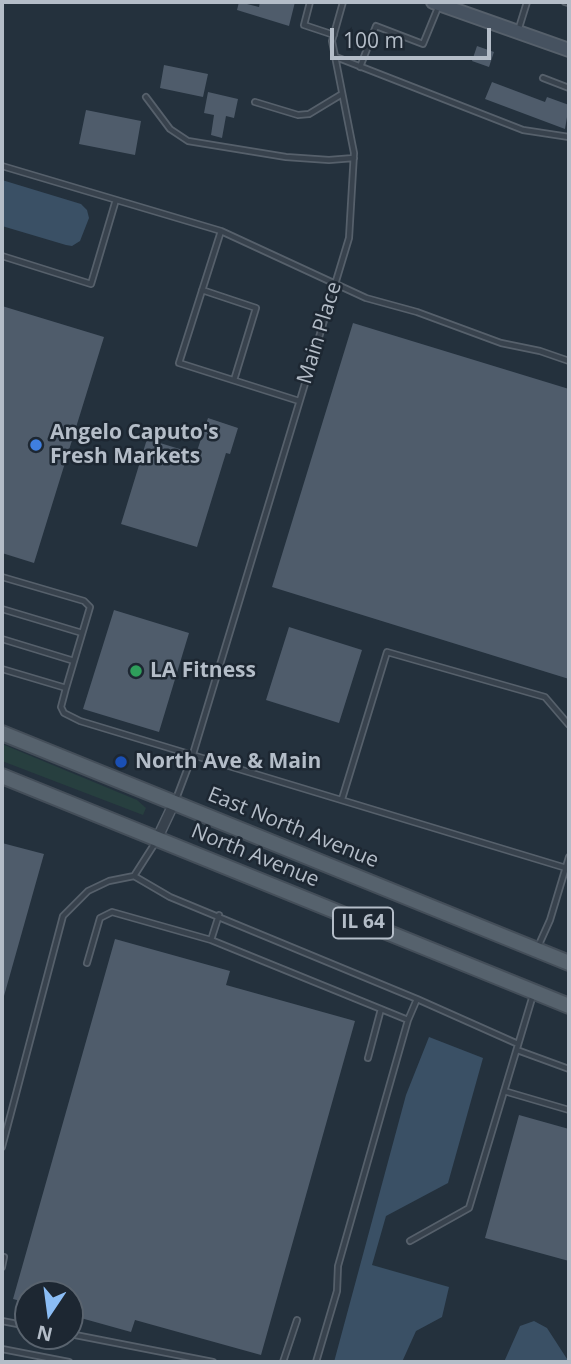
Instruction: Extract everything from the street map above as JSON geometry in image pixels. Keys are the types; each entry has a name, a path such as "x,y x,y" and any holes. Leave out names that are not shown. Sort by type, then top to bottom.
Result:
{"main road":[{"name":"East North Avenue","path":"2,733 569,963"},
{"name":"North Avenue","path":"2,776 569,1006"}],"street":[{"path":"436,3 569,50"},
{"path":"157,839 174,803"}],"lane":[{"path":"310,2 304,25 334,35"},
{"name":"Main Place","path":"174,803 193,754 349,237 354,158 335,57 334,35 342,2"},
{"path":"518,32 527,2"},
{"path":"360,67 376,26 423,44 436,3"},
{"path":"335,57 523,130 569,137"},
{"path":"543,78 569,88"},
{"path":"255,102 298,115 309,114 342,94"},
{"path":"146,97 170,129 188,141 286,156 329,160 354,158"},
{"path":"2,166 221,231 366,298 417,312 501,343 540,351 569,361"},
{"path":"2,256 90,284 116,202"},
{"path":"221,231 179,363 299,401"},
{"path":"202,290 256,308 234,380"},
{"path":"2,577 84,601 90,607 61,707 71,718 566,868"},
{"path":"2,609 82,634"},
{"path":"2,639 74,661"},
{"path":"342,799 387,652 545,697 569,726"},
{"path":"2,669 66,688"},
{"path":"134,876 157,839"},
{"path":"537,950 569,857"},
{"path":"2,1147 63,916 88,891 109,881 134,876 170,897 417,999 569,1069"},
{"path":"87,963 100,918 112,912 211,940 408,1020"},
{"path":"211,940 219,915"},
{"path":"410,1241 469,1208 534,992"},
{"path":"316,1362 337,1291 338,1266 408,1020 417,999"},
{"path":"368,1058 381,1009"},
{"path":"504,1091 569,1110"},
{"path":"2,1267 4,1257"},
{"path":"283,1362 297,1320"},
{"path":"84,1337 213,1362"},
{"path":"2,1349 69,1362"}],"green space":[{"path":"2,744 137,800 146,808 143,815 2,761"}],"water":[{"path":"2,180 81,204 87,210 89,218 80,241 72,246 66,245 2,226"},
{"path":"429,1037 483,1058 448,1183 386,1216 372,1265 449,1287 442,1317 416,1331 402,1362 334,1362 406,1095"},
{"path":"534,1321 547,1328 569,1362 504,1362 520,1326"}],"building":[{"path":"239,2 259,7 260,2 295,2 289,26 237,10"},
{"path":"477,46 494,52 489,67 472,61"},
{"path":"164,65 208,74 203,97 160,88"},
{"path":"492,82 545,102 547,97 569,105 565,129 485,99"},
{"path":"208,92 238,99 234,118 226,116 222,138 211,135 214,115 204,113"},
{"path":"86,110 141,121 135,155 79,144"},
{"name":"Angelo Caputo's Fresh Markets","path":"2,306 104,337 34,563 2,553"},
{"path":"353,323 569,389 569,679 272,587"},
{"path":"208,418 238,428 230,454 226,453 197,547 121,524 147,439 196,454"},
{"name":"LA Fitness","path":"114,610 189,633 159,732 83,709"},
{"path":"289,627 362,650 339,723 266,700"},
{"path":"2,843 44,854 4,996 2,996"},
{"path":"115,939 230,971 226,985 355,1021 261,1355 135,1320 131,1332 84,1319 84,1280 18,1280"},
{"path":"519,1115 569,1129 569,1261 485,1238"}],"place":[{"name":"Angelo Caputo's Fresh Markets","path":"36,445"},
{"name":"LA Fitness","path":"136,671"},
{"name":"North Ave & Main","path":"121,762"}]}
